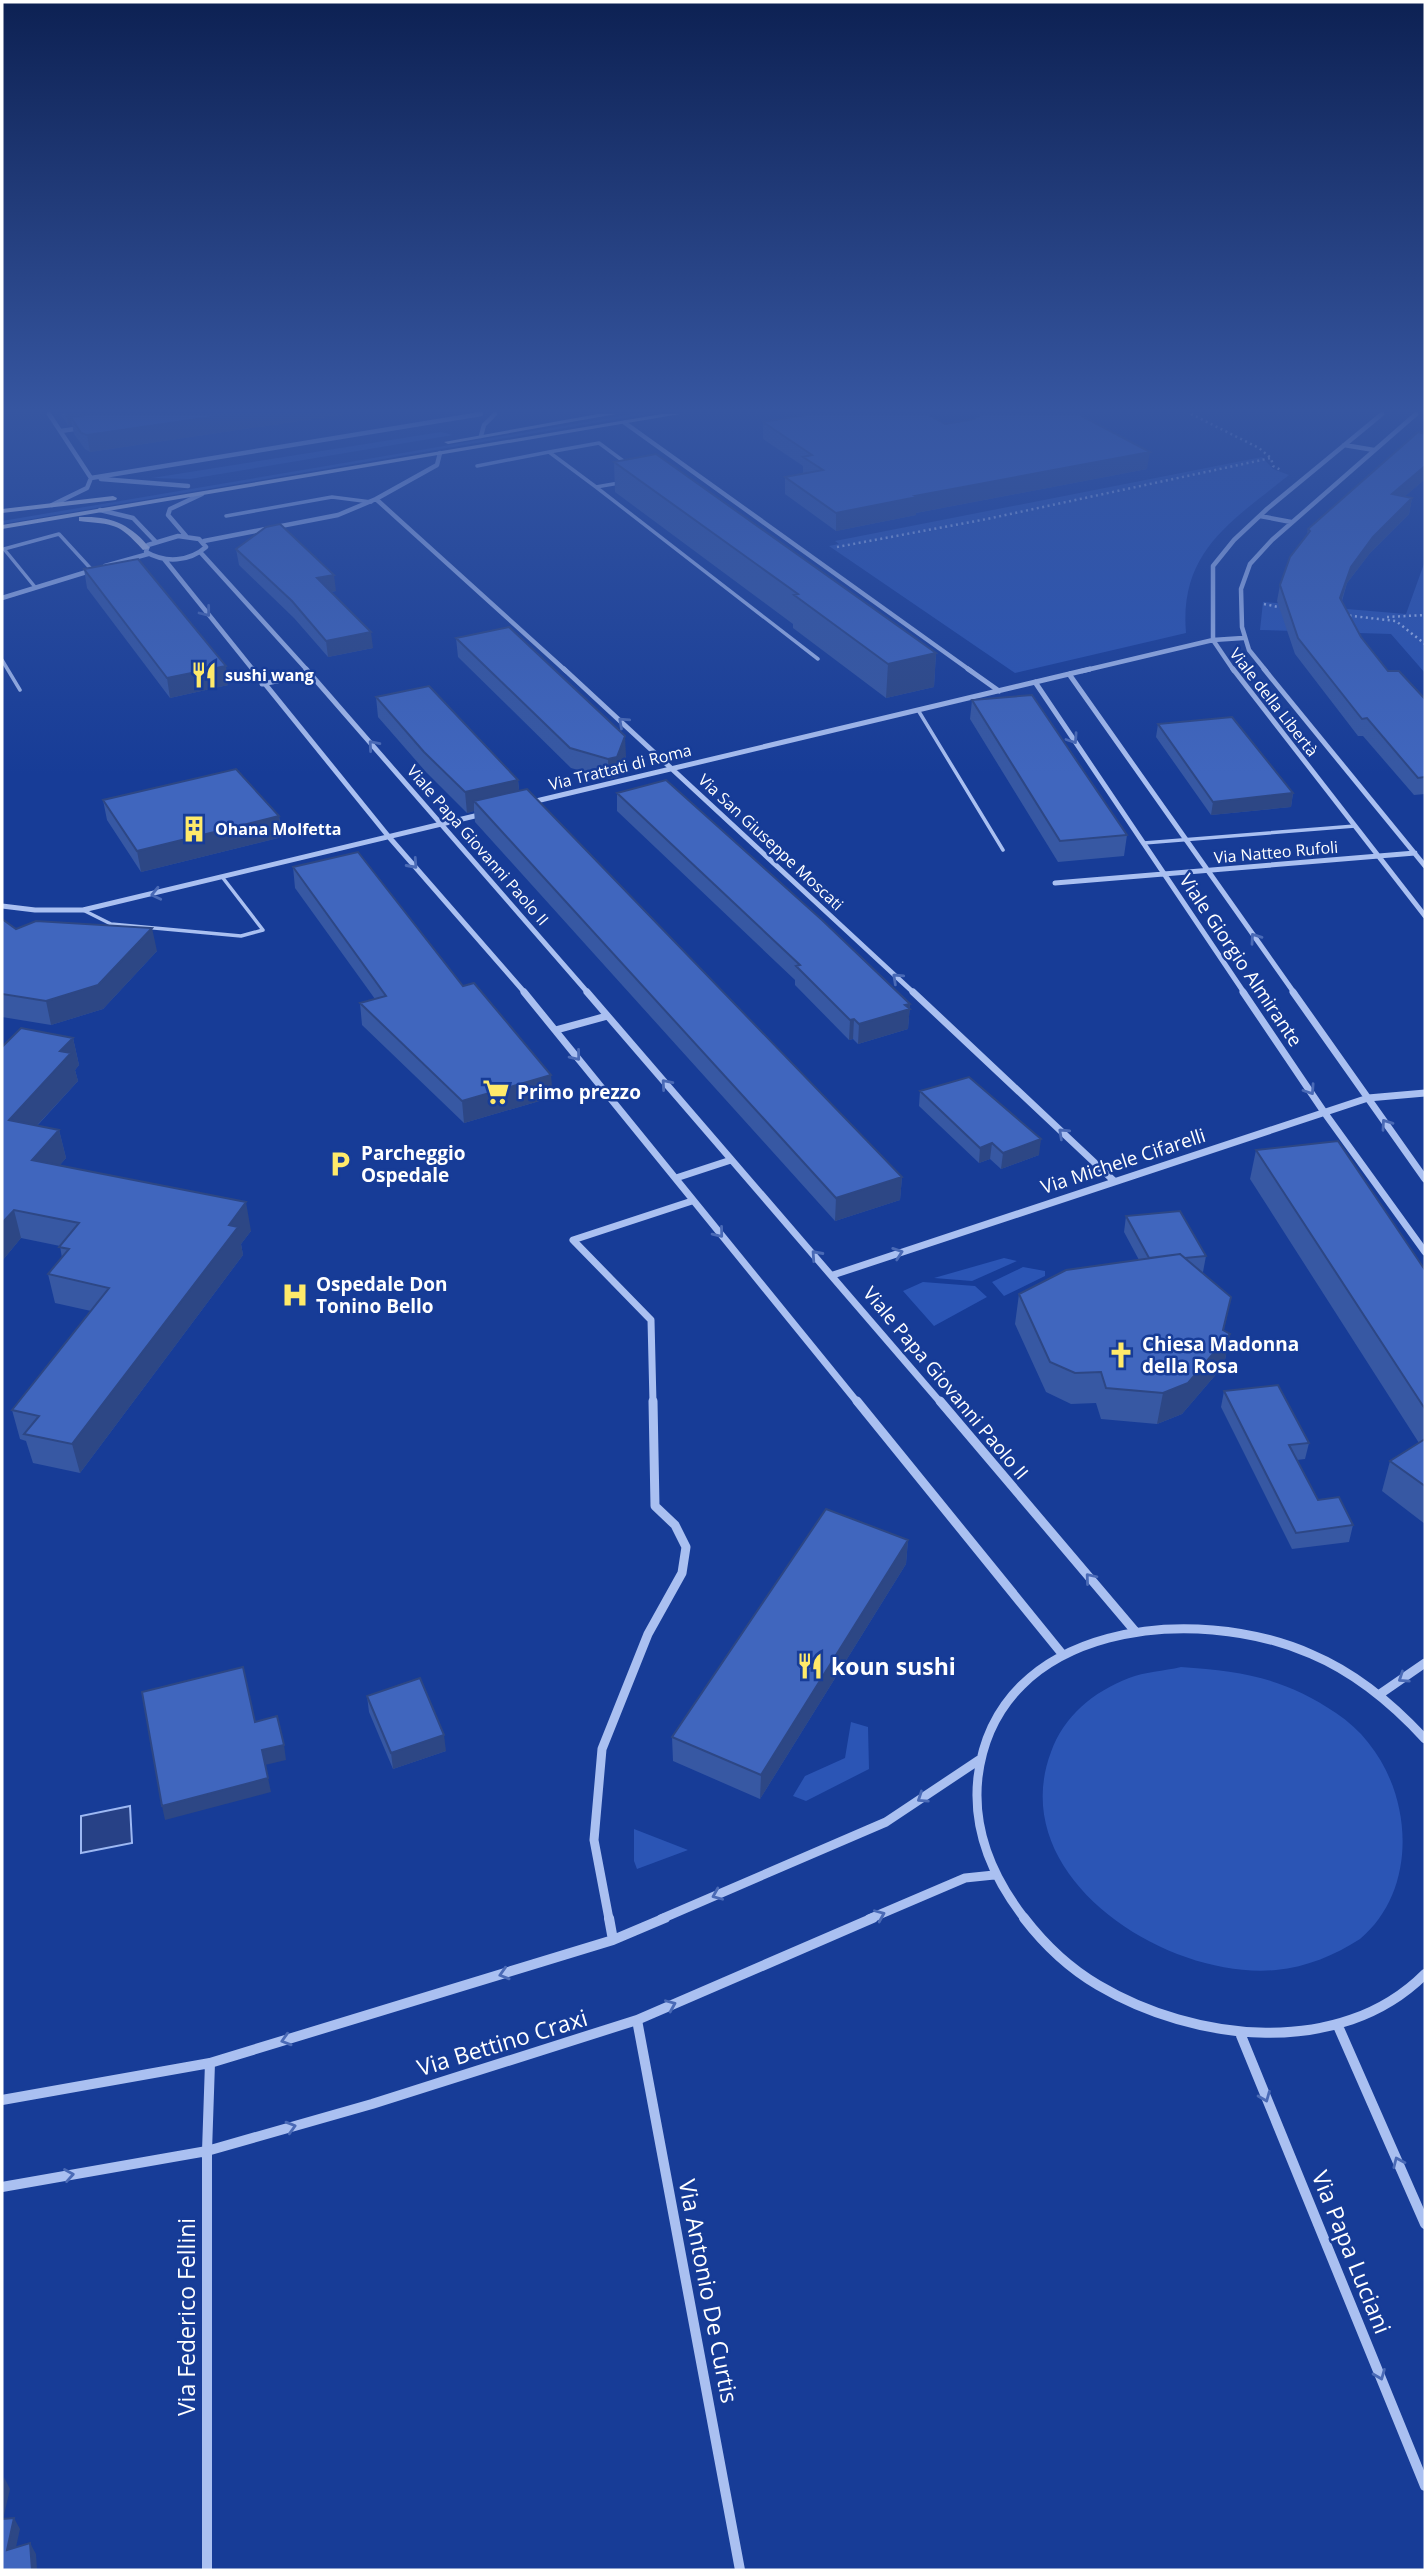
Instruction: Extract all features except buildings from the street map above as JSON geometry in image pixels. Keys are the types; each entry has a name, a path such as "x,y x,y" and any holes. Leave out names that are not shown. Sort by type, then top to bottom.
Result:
{"main road":[{"path":"133,534 147,551"}],"street":[{"path":"149,534 155,541"},
{"path":"2,597 147,551 155,541 186,536 204,541 241,534"},
{"name":"Via San Giuseppe Moscati","path":"411,534 674,768 1113,1180"},
{"path":"781,534 999,691"},
{"name":"Viale della Libertà","path":"1240,534 1213,566 1215,646 1425,916"},
{"name":"Viale della Libertà","path":"1278,534 1253,558 1240,586 1243,638 1249,650 1425,866"},
{"path":"164,559 184,558 201,552 206,547 204,541"},
{"path":"147,551 164,559 262,684 388,837 455,910 556,1030 1062,1655"},
{"name":"Viale Papa Giovanni Paolo II","path":"201,552 311,674 833,1275 1134,1630"},
{"name":"Via Trattati di Roma","path":"519,806 1213,640 1243,638"},
{"path":"262,684 311,674"},
{"name":"Viale Giorgio Almirante","path":"1069,674 1425,1179"},
{"name":"Viale Giorgio Almirante","path":"1035,682 1324,1112 1425,1252"},
{"path":"2,906 34,910 83,910 493,812"},
{"name":"Via Natteo Rufoli","path":"1055,883 1415,853"},
{"path":"556,1030 607,1016"},
{"name":"Via Michele Cifarelli","path":"833,1275 1113,1180 1368,1098 1425,1093"},
{"path":"676,1178 731,1160"},
{"path":"613,1940 594,1840 602,1749 648,1634 682,1573 686,1547 675,1525 654,1506 650,1320 573,1240 692,1201"},
{"path":"1425,1739 1413,1723 1380,1694 1323,1659 1261,1636 1196,1626 1134,1630 1097,1640 1062,1655 1024,1682 995,1718 979,1760 976,1817 995,1875 1033,1932 1090,1981 1162,2016 1240,2034 1290,2034 1338,2026 1406,1994 1425,1974"},
{"path":"1380,1694 1425,1663"},
{"path":"2,2100 210,2063 613,1940 886,1822 979,1760"},
{"name":"Via Bettino Craxi","path":"2,2187 207,2151 372,2104 637,2020 965,1878 995,1875"},
{"name":"Via Antonio De Curtis","path":"637,2020 740,2570"},
{"path":"1338,2026 1425,2224"},
{"name":"Via Papa Luciani","path":"1240,2034 1425,2486"},
{"name":"Via Federico Fellini","path":"207,2570 207,2151 210,2063"}],"lane":[{"path":"60,534 92,570"},
{"path":"35,587 4,549 60,534"},
{"path":"657,534 818,659"},
{"path":"2,660 20,690"},
{"path":"918,710 1003,850"},
{"path":"1144,844 1355,826"},
{"path":"83,910 111,924 241,936 263,930 223,878"}],"path":[{"path":"827,550 909,534"},
{"path":"1263,604 1285,608"},
{"path":"1341,615 1396,621 1425,644"},
{"path":"1376,618 1425,615"}],"shaded area":[{"path":"870,534 1219,534 1200,559 1191,580 1186,605 1186,633 1015,673 829,546 839,544 835,541"},
{"path":"1425,561 1425,673 1391,634 1260,630 1263,602 1406,614"},
{"path":"1004,1258 1017,1261 972,1281 934,1278"},
{"path":"1023,1267 1045,1271 1045,1276 1004,1296 992,1282"},
{"path":"923,1282 975,1286 987,1297 934,1326 903,1291"},
{"path":"1181,1667 1262,1678 1317,1701 1362,1735 1381,1762 1395,1792 1402,1824 1402,1856 1395,1887 1381,1915 1360,1939 1331,1955 1299,1966 1276,1970 1233,1969 1188,1958 1144,1938 1105,1912 1073,1879 1051,1840 1043,1798 1051,1752 1057,1739 1072,1716 1103,1690 1135,1676"},
{"path":"851,1722 868,1727 869,1769 806,1801 793,1796 805,1776 845,1758"},
{"path":"130,1806 132,1843 81,1853 81,1816"},
{"path":"634,1829 688,1850 637,1869 634,1861"}],"place":[{"name":"sushi wang","path":"204,675"},
{"name":"Ohana Molfetta","path":"194,829"},
{"name":"Primo prezzo","path":"496,1092"},
{"name":"Parcheggio Ospedale","path":"340,1164"},
{"name":"Ospedale Don Tonino Bello","path":"295,1295"},
{"name":"Chiesa Madonna della Rosa","path":"1121,1355"},
{"name":"koun sushi","path":"810,1666"}]}
